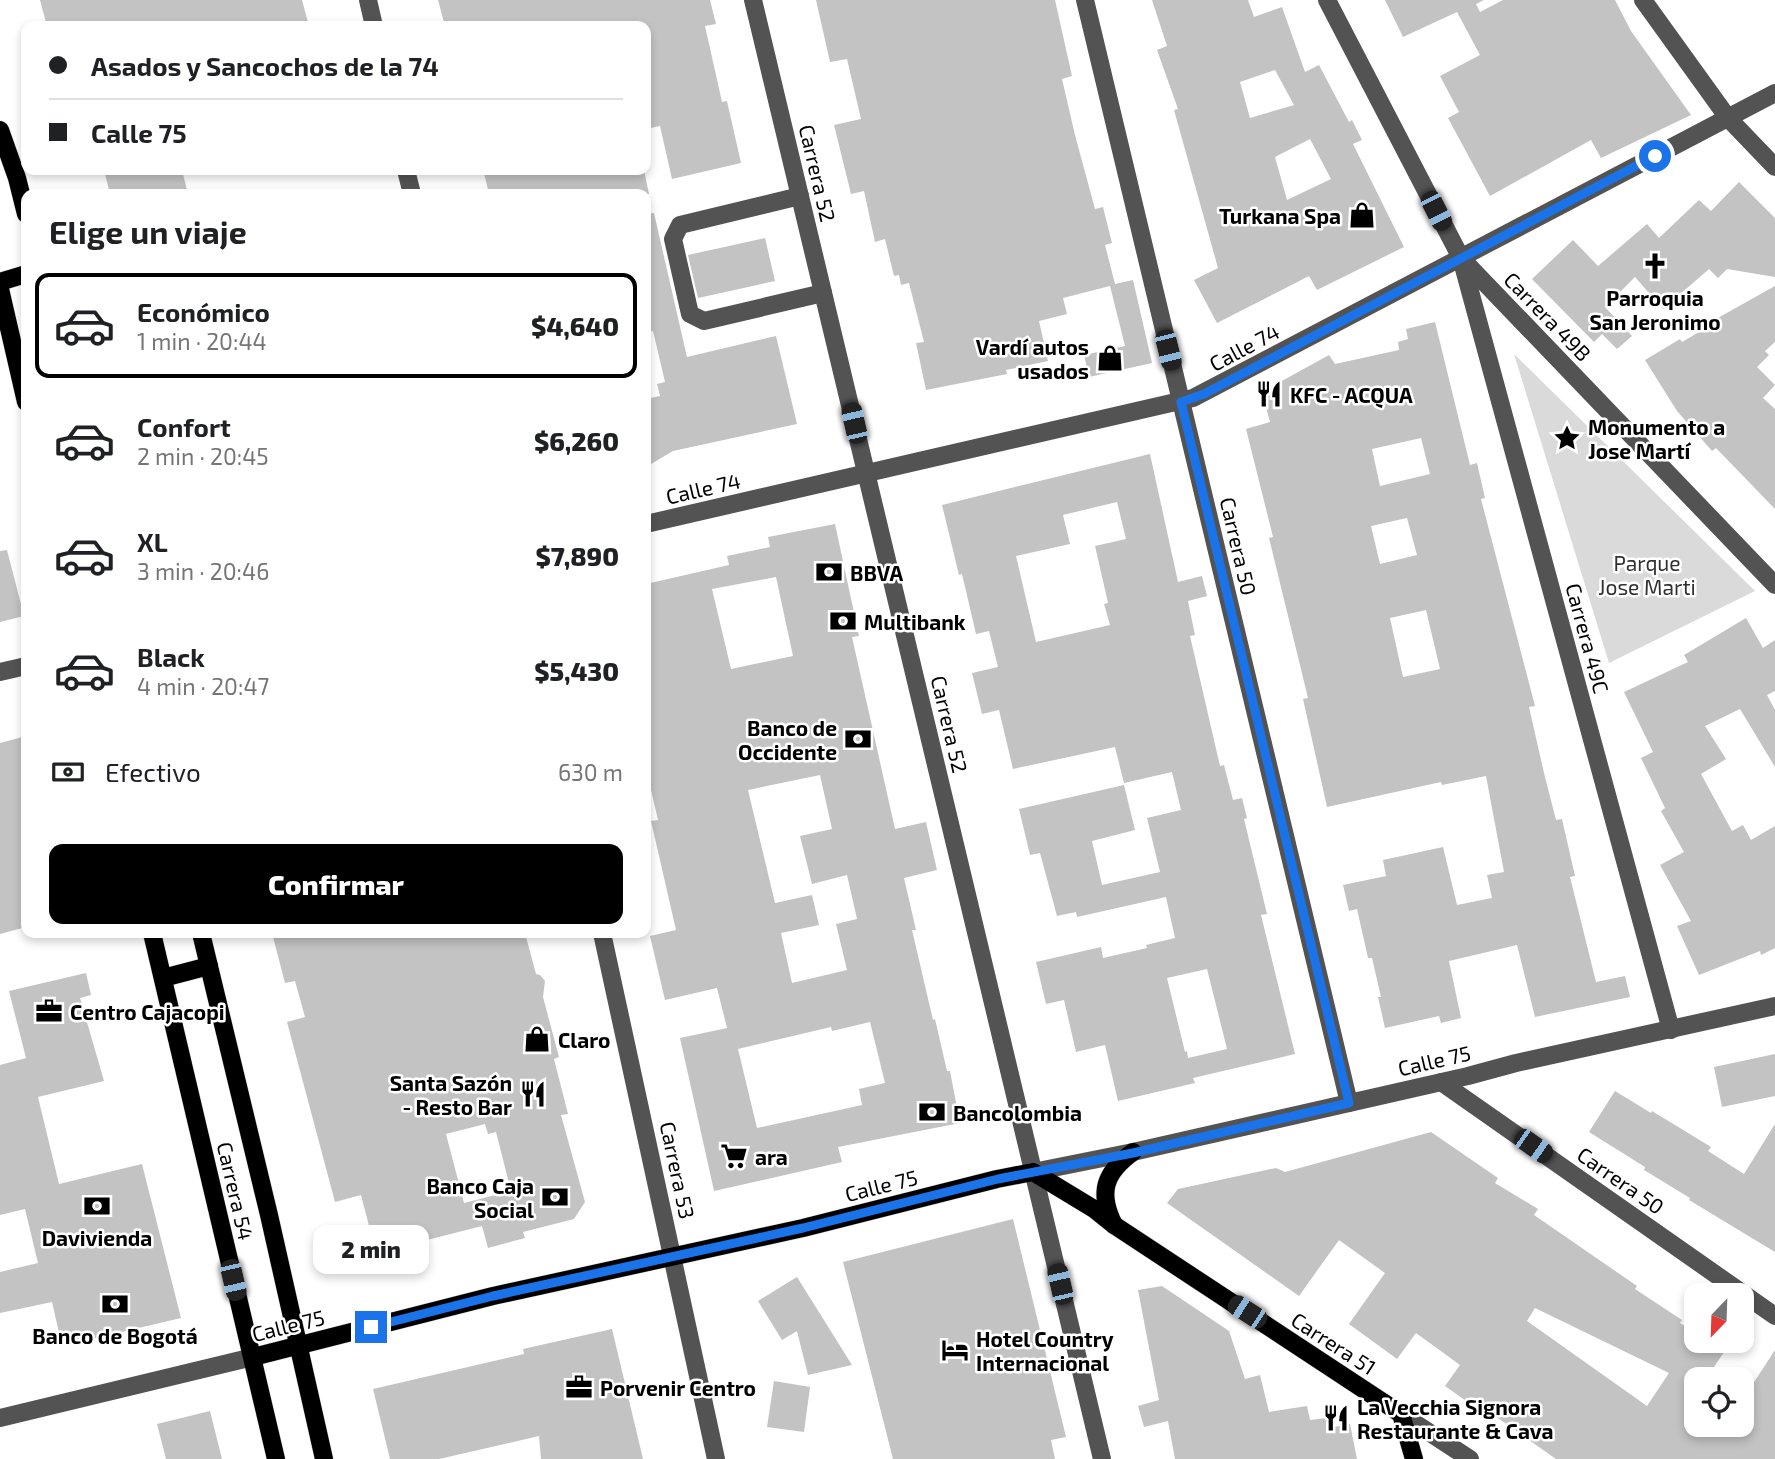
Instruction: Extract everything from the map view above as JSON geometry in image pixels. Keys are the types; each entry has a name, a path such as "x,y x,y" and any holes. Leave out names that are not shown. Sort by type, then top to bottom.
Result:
{"main road":[{"path":"0,130 21,194"},
{"path":"0,282 21,276"},
{"path":"0,289 21,380"},
{"name":"Carrera 54","path":"153,938 276,1459"},
{"name":"Carrera 54","path":"202,938 324,1459"},
{"path":"163,978 209,966"},
{"path":"1114,1225 1106,1210 1105,1193 1109,1177 1119,1163 1133,1153"},
{"name":"Carrera 51","path":"1033,1172 1094,1209 1114,1225 1401,1414"},
{"name":"Calle 75","path":"253,1357 493,1296 674,1257 1033,1172"},
{"path":"1401,1414 1414,1459"}],"street":[{"path":"368,0 373,21"},
{"name":"Carrera 52","path":"753,0 1102,1459"},
{"name":"Carrera 50","path":"1085,0 1349,1103"},
{"name":"Carrera 49B","path":"1327,0 1461,258 1775,585"},
{"path":"1643,0 1728,118 1775,167"},
{"name":"Calle 74","path":"651,523 1181,402 1204,394 1775,93"},
{"path":"800,195 680,225 673,239 690,314 704,321 823,293"},
{"name":"Carrera 49C","path":"1461,258 1671,1030"},
{"path":"0,672 21,667"},
{"name":"Carrera 53","path":"603,938 716,1459"},
{"name":"Calle 75","path":"1033,1172 1133,1153 1516,1063 1775,1006"},
{"name":"Carrera 50","path":"1441,1082 1775,1316"},
{"name":"Calle 75","path":"0,1418 253,1357"},
{"name":"Carrera 51","path":"1401,1414 1470,1459"}],"green space":[{"name":"Parque Jose Marti","path":"1514,354 1755,591 1609,663"}],"building":[{"path":"40,0 302,0 308,21 46,21"},
{"path":"438,0 710,0 716,24 705,26 722,102 727,101 741,163 672,179 660,126 651,128 651,21 444,21"},
{"path":"816,0 1055,0 1072,76 1062,79 1075,135 1095,209 1103,207 1112,243 1105,245 1115,284 1133,280 1152,363 1089,377 1084,355 1125,346 1110,286 1063,298 1067,314 1039,321 1048,361 1006,370 1007,374 926,390 916,343 924,342 909,283 901,285 899,275 894,276 885,239 875,242 864,191 851,194 834,125 861,119 847,59 830,62"},
{"path":"1152,0 1248,0 1254,17 1282,7 1305,72 1319,65 1349,122 1352,120 1362,140 1353,144 1404,247 1317,290 1309,276 1217,323 1194,280 1218,268 1174,110 1178,109 1157,50 1167,46","holes":["1275,70 1294,105 1250,118 1240,82","1310,139 1331,179 1287,200 1275,157"]},
{"path":"1385,0 1484,0 1476,4 1480,12 1503,0 1615,0 1631,31 1691,115 1601,158 1591,140 1490,196 1448,118 1459,112 1440,76 1480,55 1457,12 1403,37"},
{"path":"105,175 183,175 187,189 109,189"},
{"path":"484,175 645,175 648,189 488,189"},
{"path":"1739,182 1775,218 1775,277 1727,269 1718,278 1709,269 1663,309 1635,277 1605,307 1632,336 1617,349 1602,334 1594,342 1532,279 1573,240 1598,266 1647,224 1659,238 1699,200 1711,211"},
{"path":"651,213 654,213 687,357 776,336 797,424 673,451 651,464 651,398 660,396 657,384 665,382 651,332"},
{"path":"765,238 775,281 698,298 688,255"},
{"path":"1775,286 1775,342 1765,351 1769,355 1757,367 1775,385 1763,398 1775,409 1775,509 1716,448 1712,451 1677,411 1645,360 1680,339 1682,342 1718,321 1716,319"},
{"path":"1435,322 1470,465 1477,463 1485,498 1481,499 1535,706 1529,707 1544,773 1556,820 1562,819 1575,876 1570,877 1596,982 1625,976 1630,997 1535,1017 1517,945 1449,961 1461,1018 1441,1023 1439,1016 1385,1028 1372,958 1368,958 1357,909 1349,911 1343,885 1386,876 1383,860 1443,847 1457,905 1492,898 1487,875 1504,872 1486,776 1442,785 1441,782 1327,807 1303,699 1308,698 1246,429 1270,422 1262,392 1329,355 1335,364 1399,350 1398,342 1408,339 1406,329","holes":["1421,438 1430,474 1380,486 1372,449","1407,518 1417,555 1380,564 1371,526","1426,610 1440,669 1403,677 1390,618"]},
{"path":"1150,454 1178,582 1202,576 1207,596 1188,601 1195,635 1190,636 1220,766 1224,765 1233,800 1242,798 1247,818 1244,819 1267,914 1261,915 1295,1054 1193,1078 1195,1083 1118,1101 1105,1045 1076,1052 1064,1000 1046,1004 1036,962 1101,947 1103,958 1147,948 1146,945 1175,938 1166,897 1077,917 1076,912 1057,916 1040,853 1030,855 1019,809 1124,785 1135,830 1092,841 1102,885 1160,872 1147,818 1181,810 1172,772 1124,783 1115,747 1013,769 999,710 982,714 972,673 998,667 989,631 976,634 942,505","holes":["1117,502 1126,539 1095,546 1108,603 1104,604 1110,625 1036,642 1016,556 1070,544 1063,515","1207,969 1227,1049 1188,1058 1167,978"]},
{"path":"835,524 859,636 852,637 895,829 926,822 937,870 904,878 916,930 912,930 933,1020 935,1019 947,1071 950,1071 960,1123 838,1147 842,1162 714,1191 680,1038 727,1028 717,988 665,1000 650,938 676,930 651,821 658,820 651,790 651,583 729,565 727,556 770,547 768,537","holes":["776,577 793,656 731,669 712,589","820,775 832,829 800,836 812,884 847,875 857,919 836,924 847,970 792,983 781,933 819,925 812,895 775,903 748,790","870,1022 885,1083 859,1089 862,1105 757,1128 738,1049 831,1027 832,1031"]},
{"path":"7,550 21,604 21,617 0,622 0,551"},
{"path":"1746,618 1763,648 1775,640 1775,691 1767,695 1775,710 1775,767 1740,709 1705,726 1726,759 1701,774 1732,831 1743,825 1751,840 1775,826 1775,948 1761,955 1760,951 1699,975 1677,926 1691,921 1660,865 1684,852 1661,811 1665,808 1641,758 1653,752 1624,692 1688,662 1684,655"},
{"path":"21,737 21,928 0,934 0,743"},
{"path":"273,938 526,938 536,974 545,981 543,997 559,1057 554,1059 568,1114 561,1115 585,1202 574,1219 523,1232 525,1238 488,1248 482,1226 376,1253 361,1195 335,1202 287,1022 305,1017 295,981 285,983","holes":["485,1124 488,1134 496,1132 511,1191 464,1203 446,1134"]},
{"path":"86,973 91,995 80,998 104,1081 38,1097 59,1184 142,1164 181,1318 62,1346 52,1302 0,1313 0,1272 38,1263 25,1209 0,1215 0,1065 26,1058 9,991"},
{"path":"1775,1054 1775,1096 1722,1107 1714,1067"},
{"path":"1615,1091 1711,1147 1708,1151 1744,1174 1775,1124 1775,1252 1689,1200 1690,1198 1644,1170 1645,1167 1589,1132"},
{"path":"1431,1132 1498,1178 1495,1183 1538,1209 1534,1215 1682,1320 1680,1323 1684,1326 1684,1353 1723,1353 1714,1367 1684,1367 1684,1437 1754,1437 1754,1382 1775,1350 1775,1459 1556,1459 1478,1404 1476,1408 1445,1386 1460,1365 1416,1333 1397,1359 1349,1324 1385,1273 1339,1240 1299,1296 1167,1203 1178,1189 1276,1168 1285,1172","holes":["1535,1308 1669,1373 1647,1406 1527,1321"]},
{"name":"Hotel Country Internacional","path":"1013,1219 1066,1437 1051,1440 1055,1459 893,1459 843,1262"},
{"path":"797,1277 852,1365 808,1375 797,1331 782,1340 758,1301"},
{"path":"1162,1286 1229,1331 1245,1379 1260,1375 1269,1412 1307,1406 1310,1420 1326,1418 1328,1428 1350,1424 1357,1459 1175,1459 1168,1421 1144,1427 1138,1406 1159,1400 1138,1290"},
{"path":"612,1329 643,1459 541,1459 539,1436 439,1459 390,1459 373,1389 524,1354 523,1349"},
{"path":"774,1381 810,1387 804,1432 767,1427"},
{"path":"210,1411 222,1459 166,1459 157,1424"}],"place":[{"name":"Turkana Spa","path":"1362,215"},
{"name":"Parroquia San Jeronimo","path":"1655,266"},
{"name":"Vardí autos usados","path":"1110,358"},
{"name":"KFC - ACQUA","path":"1269,394"},
{"name":"Monumento a Jose Martí","path":"1567,438"},
{"name":"BBVA","path":"829,572"},
{"name":"Multibank","path":"843,621"},
{"name":"Banco de Occidente","path":"858,739"},
{"name":"Centro Cajacopi","path":"49,1011"},
{"name":"Claro","path":"537,1039"},
{"name":"Santa Sazón - Resto Bar","path":"533,1094"},
{"name":"Bancolombia","path":"932,1112"},
{"name":"ara","path":"734,1156"},
{"name":"Banco Caja Social","path":"555,1197"},
{"name":"Davivienda","path":"97,1206"},
{"name":"Banco de Bogotá","path":"115,1304"},
{"name":"Hotel Country Internacional","path":"955,1350"},
{"name":"Porvenir Centro","path":"579,1387"},
{"name":"La Vecchia Signora Restaurante & Cava","path":"1336,1418"}],"route":[{"path":"371,1327 493,1296 803,1228 998,1179 1133,1153 1349,1103 1181,402 1204,394 1655,156"}]}
